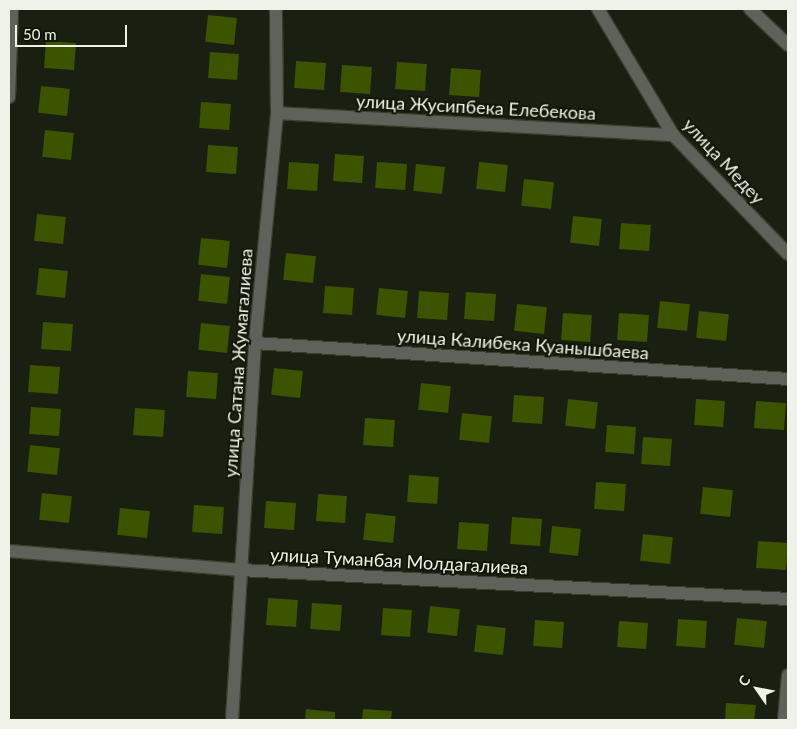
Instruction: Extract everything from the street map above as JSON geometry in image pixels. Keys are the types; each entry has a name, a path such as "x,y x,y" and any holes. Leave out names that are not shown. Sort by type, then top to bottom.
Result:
{"street":[{"path":"9,98 12,9"},
{"name":"улица Сатана Жумагалиева","path":"232,720 255,343 276,112 276,9"},
{"name":"улица Медеу","path":"598,9 673,136 788,254"},
{"path":"750,9 788,45"},
{"name":"улица Жусипбека Елебекова","path":"276,112 673,136"},
{"name":"улица Калибека Куанышбаева","path":"255,343 788,379"},
{"name":"улица Туманбая Молдагалиева","path":"9,551 240,570 788,599"},
{"path":"784,720 788,675"}],"building":[{"path":"208,15 237,18 234,45 205,42"},
{"path":"46,41 76,43 74,70 44,68"},
{"path":"210,52 239,54 237,80 208,78"},
{"path":"296,61 326,63 324,90 294,88"},
{"path":"397,62 427,64 425,91 395,89"},
{"path":"342,65 372,67 370,94 340,92"},
{"path":"451,68 481,70 479,97 449,95"},
{"path":"41,86 70,89 67,116 38,113"},
{"path":"201,102 231,104 229,130 199,128"},
{"path":"45,130 74,133 71,160 42,157"},
{"path":"208,145 238,147 236,174 206,172"},
{"path":"335,154 364,156 362,183 333,181"},
{"path":"289,162 319,164 317,191 287,189"},
{"path":"377,162 407,164 405,190 375,188"},
{"path":"479,162 508,165 505,192 476,189"},
{"path":"416,164 445,167 442,194 413,191"},
{"path":"524,179 554,182 551,209 521,206"},
{"path":"37,214 66,217 63,244 34,241"},
{"path":"573,216 602,219 599,246 570,243"},
{"path":"621,223 651,225 649,251 619,249"},
{"path":"201,238 230,241 227,268 198,265"},
{"path":"286,253 316,256 313,283 283,280"},
{"path":"39,268 68,271 65,298 36,295"},
{"path":"201,274 230,277 227,304 198,301"},
{"path":"325,286 354,288 352,315 323,313"},
{"path":"379,288 408,291 405,318 376,315"},
{"path":"419,291 449,293 447,320 417,318"},
{"path":"466,292 496,294 494,321 464,319"},
{"path":"660,301 690,304 687,331 657,328"},
{"path":"517,304 547,307 544,334 514,331"},
{"path":"699,311 729,314 726,341 696,338"},
{"path":"563,313 592,315 590,342 561,340"},
{"path":"619,313 649,315 647,342 617,340"},
{"path":"43,322 73,324 71,351 41,349"},
{"path":"201,323 230,326 227,353 198,350"},
{"path":"30,365 60,367 58,394 28,392"},
{"path":"274,368 303,371 300,398 271,395"},
{"path":"188,371 218,373 216,399 186,397"},
{"path":"421,383 451,386 448,413 418,410"},
{"path":"514,395 544,397 542,424 512,422"},
{"path":"568,399 598,402 595,429 565,426"},
{"path":"696,399 725,401 723,427 694,425"},
{"path":"756,401 786,403 784,430 754,428"},
{"path":"31,407 61,409 59,436 29,434"},
{"path":"135,408 165,410 163,437 133,435"},
{"path":"462,413 492,416 489,443 459,440"},
{"path":"365,418 395,420 393,447 363,445"},
{"path":"607,425 636,427 634,454 605,452"},
{"path":"643,437 672,439 670,466 641,464"},
{"path":"30,445 60,448 57,475 27,472"},
{"path":"409,475 439,477 437,504 407,502"},
{"path":"596,482 626,484 624,511 594,509"},
{"path":"703,487 733,490 730,517 700,514"},
{"path":"42,493 72,496 69,523 39,520"},
{"path":"318,494 347,496 345,523 316,521"},
{"path":"266,501 296,503 294,530 264,528"},
{"path":"194,505 224,507 222,534 192,532"},
{"path":"120,508 150,511 147,538 117,535"},
{"path":"366,513 396,516 393,543 363,540"},
{"path":"512,517 542,519 540,546 510,544"},
{"path":"459,522 489,524 487,551 457,549"},
{"path":"552,526 581,529 578,556 549,553"},
{"path":"643,534 673,537 670,564 640,561"},
{"path":"758,541 788,543 786,570 756,568"},
{"path":"268,598 298,600 296,627 266,625"},
{"path":"312,603 342,605 340,631 310,629"},
{"path":"430,606 460,609 457,636 427,633"},
{"path":"383,608 412,610 410,637 381,635"},
{"path":"737,618 767,621 764,648 734,645"},
{"path":"678,619 707,621 705,648 676,646"},
{"path":"535,620 564,622 562,648 533,646"},
{"path":"619,621 648,623 646,649 617,647"},
{"path":"477,625 506,628 503,655 474,652"},
{"path":"726,703 756,705 754,720 725,720"},
{"path":"306,709 335,712 335,720 305,720"},
{"path":"363,709 392,711 391,720 362,720"}]}
